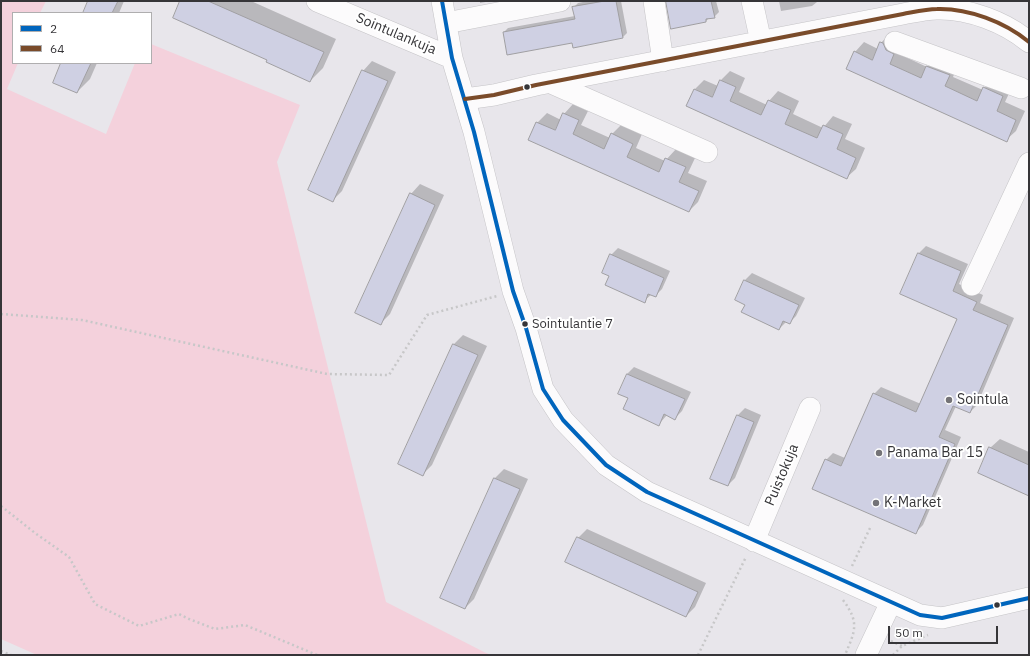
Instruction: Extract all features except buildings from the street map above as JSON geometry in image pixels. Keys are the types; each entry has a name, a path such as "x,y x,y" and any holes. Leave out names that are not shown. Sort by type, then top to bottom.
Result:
{"street":[{"name":"Sointulankuja","path":"317,1 452,58"},
{"path":"442,1 452,58 465,99 513,291 526,328 543,389 563,420 585,444 606,465 648,492 920,615 942,618 1029,598"},
{"path":"446,23 560,1"},
{"path":"654,1 663,61"},
{"path":"752,1 761,42"},
{"path":"465,99 494,95 761,42 902,7 969,12 998,23 1028,41"},
{"path":"895,42 1021,88"},
{"path":"551,83 707,152"},
{"path":"972,285 1029,163"},
{"name":"Puistokuja","path":"754,541 810,408"},
{"path":"866,655 891,602"}],"path":[{"path":"1,314 82,320 327,374 389,375 427,315 513,291"},
{"path":"1,506 34,533 69,556 95,604 139,626 179,614 215,629 246,625 317,655"},
{"path":"850,571 871,526"},
{"path":"698,655 754,541"},
{"path":"841,598 848,607 855,626 846,655"},
{"path":"1,651 10,655"}],"shaded area":[{"path":"1,1 46,1 40,12 12,12 12,64 18,64 7,89 106,134 135,64 152,64 152,44 300,105 277,162 386,602 492,655 37,655 1,639"}],"transit line":[{"name":"2","path":"442,1 452,58 474,132 513,291 526,328 543,389 563,420 606,465 647,492 920,615 942,618 1029,598"},
{"name":"64","path":"465,99 494,95 536,85 937,9 961,11 986,18 1009,28 1029,42"}],"place":[{"name":"Sointulantie 7","path":"525,324"},
{"name":"Sointula","path":"949,400"},
{"name":"Panama Bar 15","path":"879,453"},
{"name":"K-Market","path":"876,503"}]}
